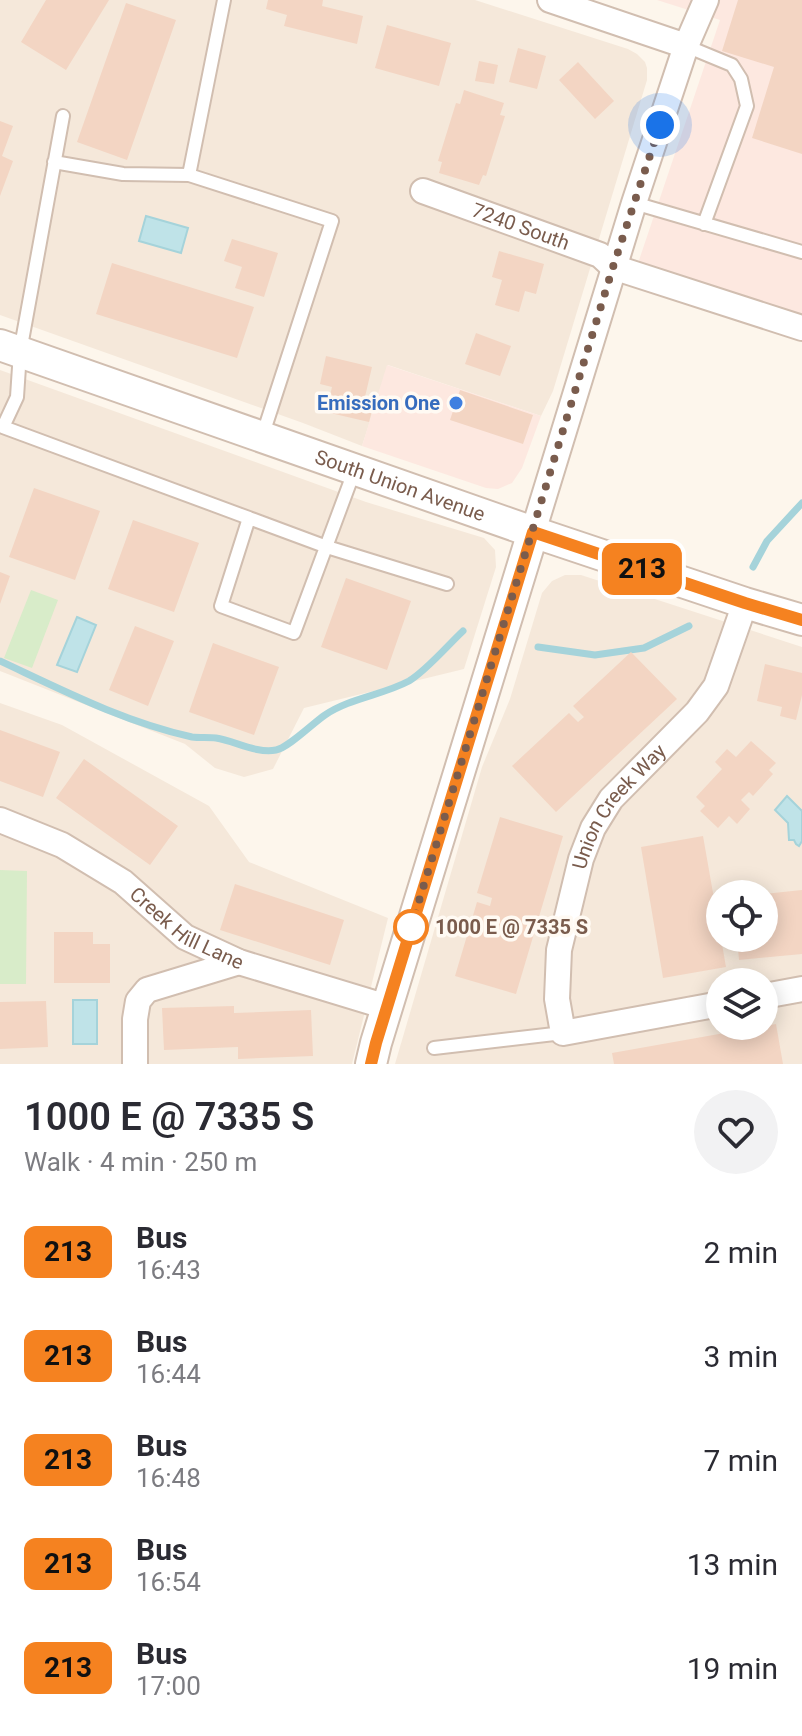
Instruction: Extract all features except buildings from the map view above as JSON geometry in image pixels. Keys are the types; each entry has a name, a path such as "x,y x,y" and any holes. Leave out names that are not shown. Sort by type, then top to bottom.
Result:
{"street":[{"path":"550,0 686,46"},
{"path":"371,1064 613,267 686,46 706,0"},
{"name":"7240 South","path":"423,191 600,255 613,267 802,328"},
{"name":"South Union Avenue","path":"10,349 533,532 802,620"},
{"name":"Union Creek Way","path":"563,1033 557,999 559,950 581,859 593,828 611,799 697,712 716,686 745,603"},
{"name":"Creek Hill Lane","path":"0,820 62,845 123,882 185,937 239,962 387,1007"},
{"path":"135,1064 135,1019 138,1001 147,990 239,962"},
{"path":"778,993 802,989"},
{"path":"563,1033 706,1007"}],"lane":[{"path":"189,175 224,0"},
{"path":"686,46 732,65 741,79 747,106 704,224"},
{"path":"63,116 10,349 17,397 1,430 327,547 447,584"},
{"path":"54,162 123,174 189,175 332,221 262,437"},
{"path":"634,203 802,252"},
{"path":"249,518 221,606 294,633 355,469"},
{"path":"434,1048 563,1033"}],"shaded area":[{"path":"0,0 475,0 637,54 645,62 647,80 553,391 541,416 388,365 362,446 0,315"},
{"path":"657,0 802,0 802,337 631,284 720,20"},
{"path":"387,365 541,416 522,468 512,483 498,489 486,488 362,446"},
{"path":"0,370 366,502 484,538 495,550 496,567 464,669 304,708 273,769 244,777 215,768 185,744 0,671"},
{"path":"565,575 581,575 802,647 802,1064 395,1064 482,767 510,699 542,593 552,581"},
{"path":"0,703 62,725 209,806 249,862 388,918 352,1064 0,1064"}],"green space":[{"path":"31,590 58,600 32,668 4,658"},
{"path":"0,870 27,871 26,984 0,984"}],"water":[{"path":"146,216 188,228 181,253 139,241"},
{"path":"77,617 96,625 77,672 57,665"},
{"path":"787,796 802,811 802,841 799,846 794,840 789,840 788,823 775,810"},
{"path":"73,1000 97,1000 97,1044 73,1044"}],"waterway":[{"path":"753,567 767,541 802,503"},
{"path":"538,647 595,655 644,648 689,626"},
{"path":"0,661 142,723 192,737 216,738 269,751 287,745 335,709 416,677 463,631"}],"bus line":[{"name":"213","path":"371,1064 533,532 802,620"}],"place":[{"name":"Emission One","path":"456,403"},
{"name":"1000 E @ 7335 S","path":"411,927"}],"route":[{"path":"411,927 613,267 660,125"}]}
